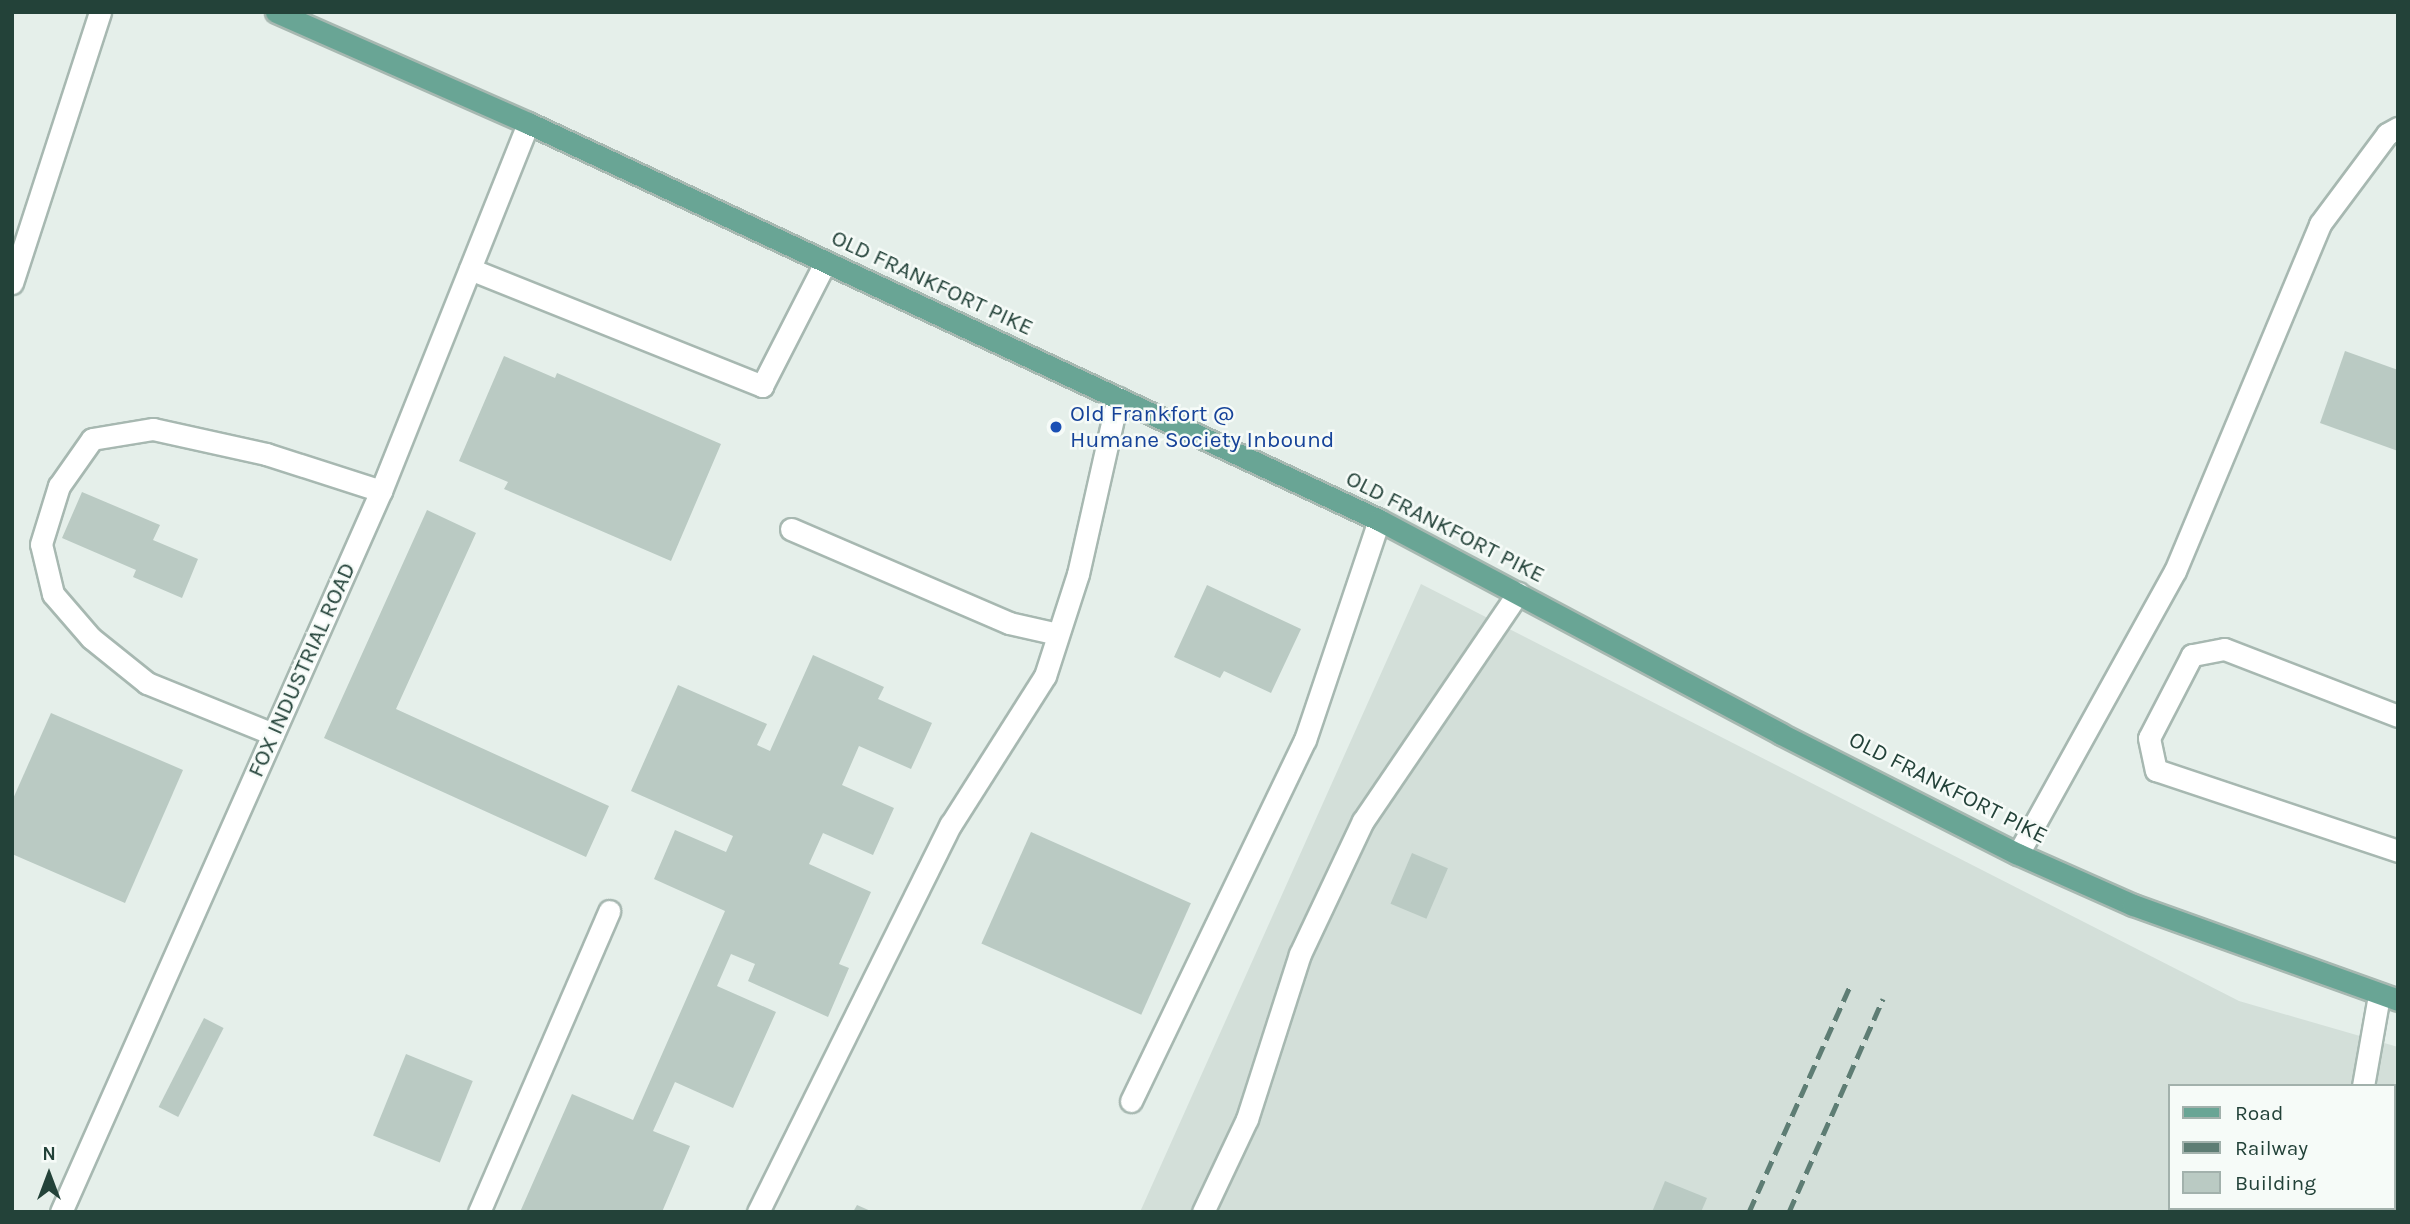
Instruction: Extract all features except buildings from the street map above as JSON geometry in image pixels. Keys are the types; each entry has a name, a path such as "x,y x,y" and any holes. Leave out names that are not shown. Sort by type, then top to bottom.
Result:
{"main road":[{"name":"OLD FRANKFORT PIKE","path":"276,12 528,123 1379,520 2018,854 2133,905 2389,998"}],"street":[{"path":"12,283 100,12"},
{"name":"FOX INDUSTRIAL ROAD","path":"61,1212 381,491 528,123"},
{"path":"2018,854 2175,571 2320,224 2387,134 2398,128"},
{"path":"470,269 762,386 825,263"},
{"path":"758,1212 951,824 1045,676 1078,574 1118,397"},
{"path":"273,734 147,683 91,638 60,603 53,594 41,544 59,486 92,439 153,429 266,454 381,491"},
{"path":"1131,1101 1305,740 1379,520"},
{"path":"790,529 1009,623 1058,634"},
{"path":"1203,1212 1247,1119 1300,954 1363,821 1518,593"},
{"path":"2398,716 2224,649 2192,655 2149,738 2156,770 2398,851"},
{"path":"479,1212 609,911"},
{"path":"2363,1084 2389,998"}],"shaded area":[{"path":"1421,584 2239,1001 2398,1047 2398,1212 1140,1212"}],"railway":[{"path":"1749,1212 1851,984"},
{"path":"1789,1212 1883,999"}],"place":[{"name":"Old Frankfort @ Humane Society Inbound","path":"1056,427"}]}
